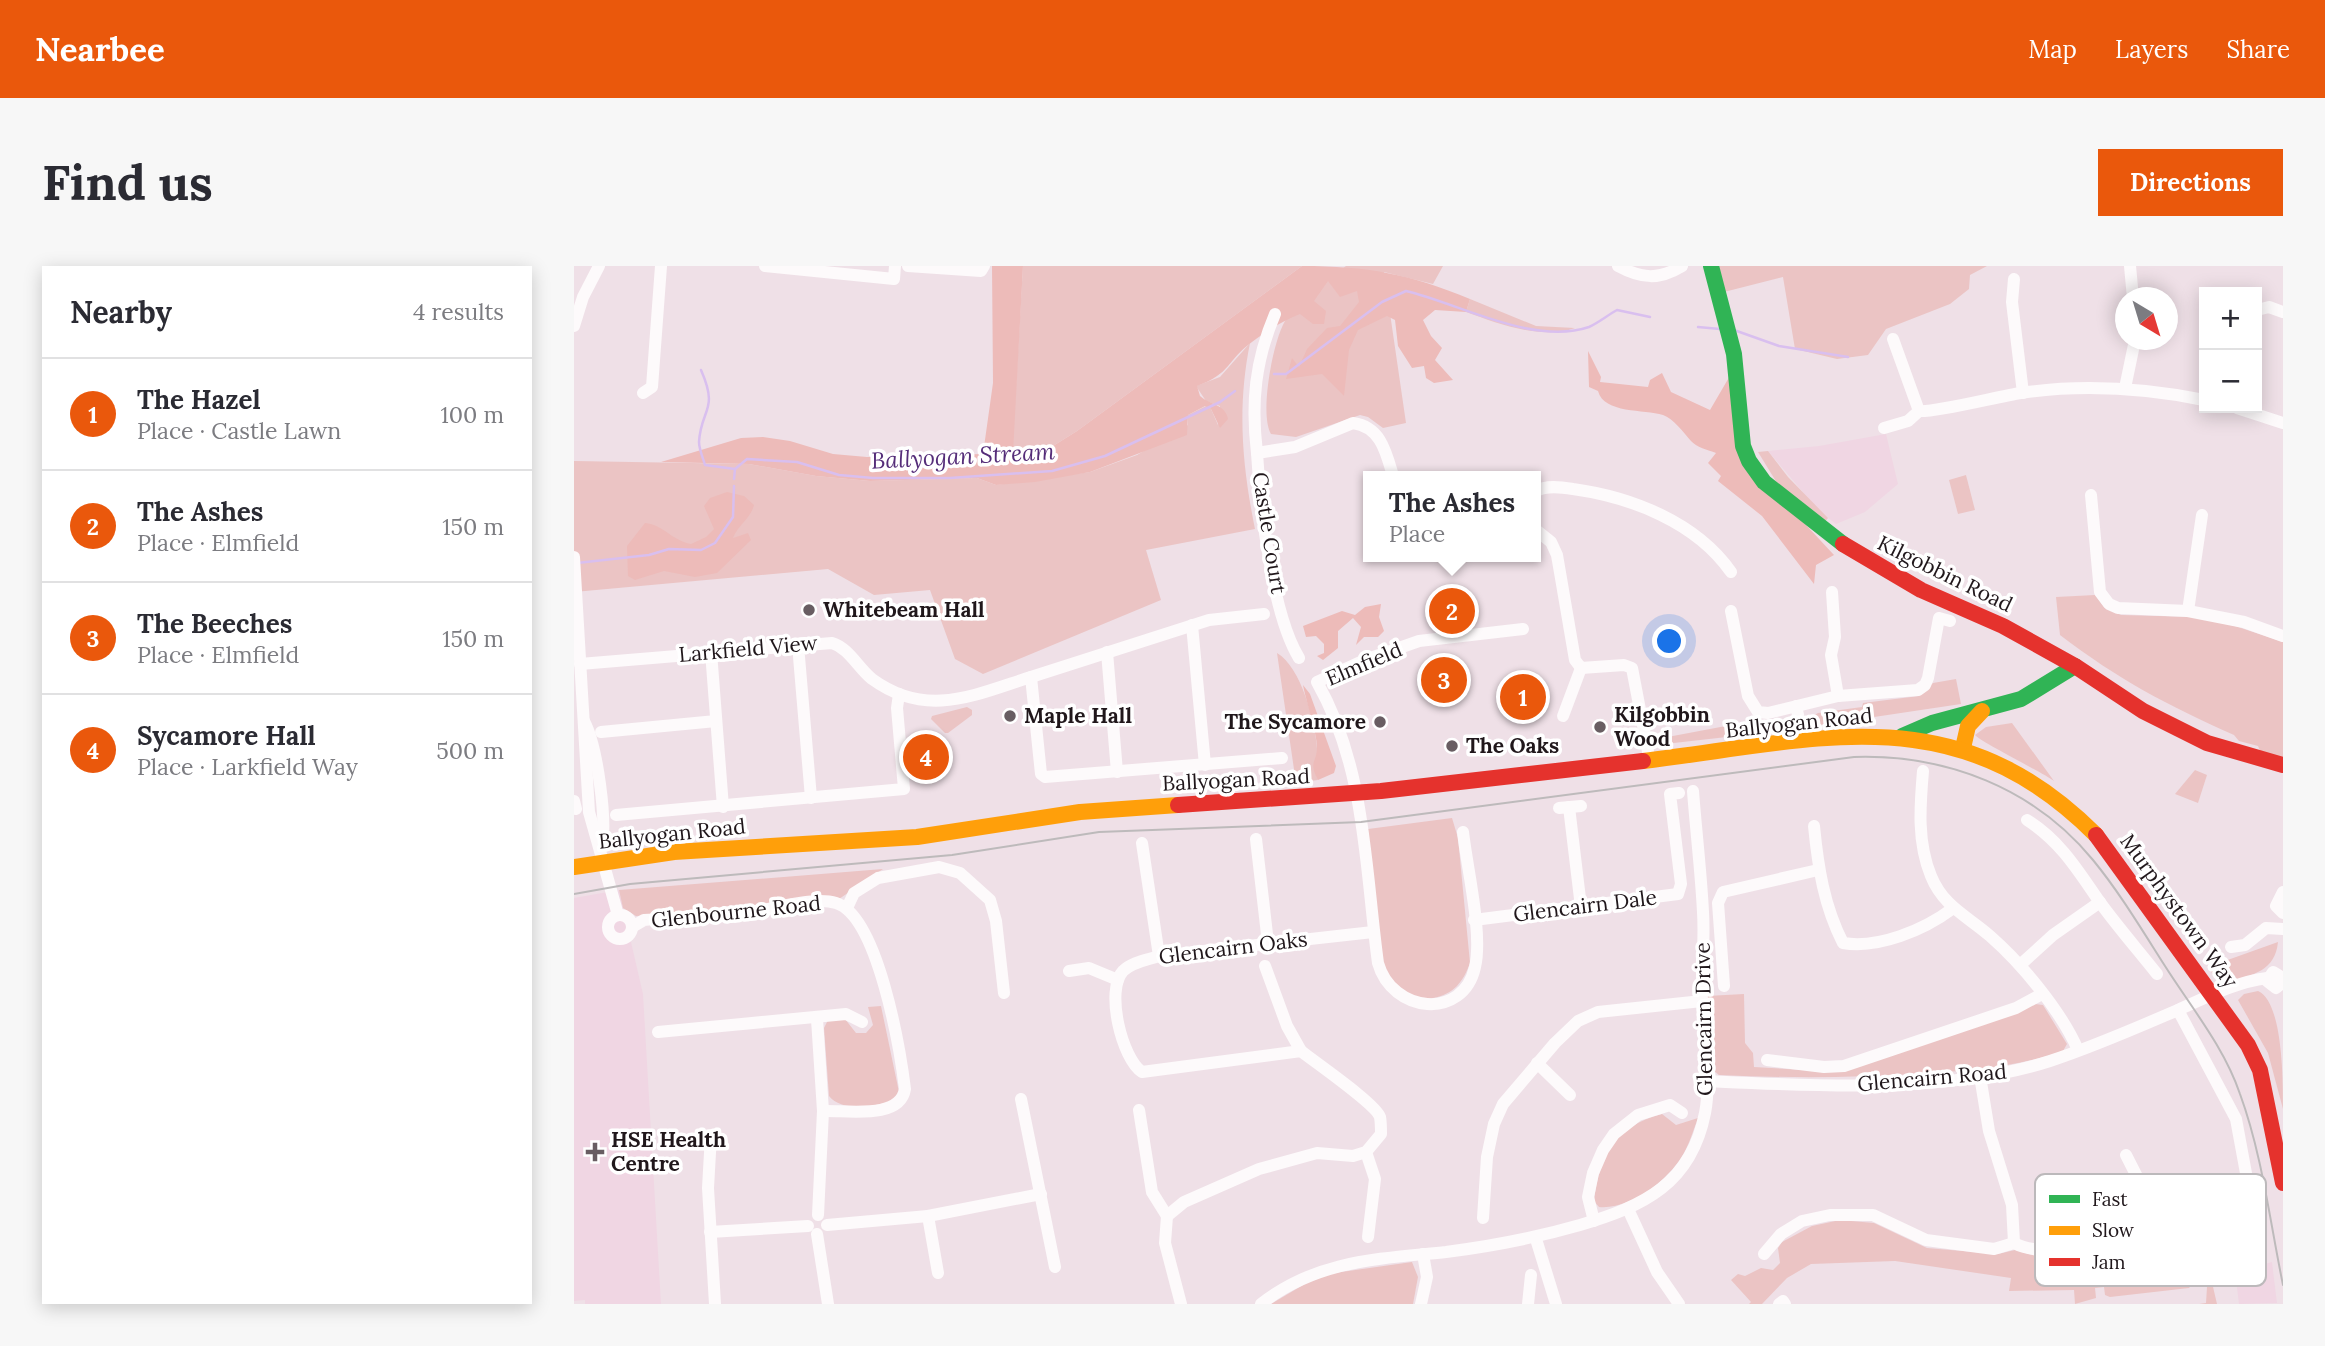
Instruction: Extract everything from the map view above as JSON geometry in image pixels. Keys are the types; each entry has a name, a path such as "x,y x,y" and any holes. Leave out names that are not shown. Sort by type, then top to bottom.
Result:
{"street":[{"path":"574,326 583,297 599,266"},
{"path":"643,393 652,387 662,266"},
{"path":"765,266 894,279 895,266"},
{"path":"908,266 982,271 984,266"},
{"path":"1618,266 1657,278 1682,266"},
{"name":"Kilgobbin Road","path":"1711,266 1732,347 1743,446 1749,461 1781,497 1818,528 1886,571 1921,590 2003,626 2075,666 2143,711 2194,737 2283,765"},
{"path":"2130,266 2132,287"},
{"path":"2014,279 2014,328 2023,393"},
{"path":"2262,309 2269,307 2283,312"},
{"path":"1257,453 1253,419 1256,369 1275,314"},
{"path":"1894,340 1919,411"},
{"path":"2125,388 2133,350"},
{"path":"1884,428 1908,421 1919,411 2023,393 2125,388 2199,399"},
{"path":"2252,413 2283,423"},
{"name":"Castle Court","path":"1299,658 1287,631 1274,577 1257,453 1295,447 1353,423 1368,426 1378,435 1391,471"},
{"path":"1541,488 1581,490 1625,500 1653,510 1701,542 1723,561 1731,572"},
{"path":"2091,495 2102,596 2109,604 2127,610 2188,611 2244,622 2283,636"},
{"path":"2188,611 2202,515"},
{"path":"1541,534 1551,542 1557,555 1575,660 1581,668"},
{"name":"Glenbourne Road","path":"574,557 580,664 579,722 589,812 618,915"},
{"path":"1833,592 1835,637 1831,655 1838,696"},
{"path":"1731,611 1751,705 1758,712 1768,713 1838,696 1917,690 1925,685 1945,619"},
{"name":"Larkfield View","path":"580,664 835,643 868,675 899,694 935,703 951,701 1031,677 1192,625 1218,618 1264,614"},
{"path":"1192,625 1205,765"},
{"name":"Elmfield","path":"1474,920 1476,962 1469,981 1454,997 1428,1004 1411,1002 1389,988 1378,963 1373,932 1358,791 1339,725 1314,678 1419,641 1523,629"},
{"path":"798,645 811,798"},
{"path":"711,652 723,807"},
{"path":"1107,652 1117,772"},
{"path":"1581,668 1624,665 1632,668 1650,762"},
{"name":"Ballyogan Road","path":"1902,736 1920,725 1982,711 2038,693 2075,666"},
{"path":"1563,716 1581,668"},
{"path":"1031,677 1042,776 1282,758"},
{"path":"616,815 904,789 897,708 899,694"},
{"path":"1796,706 1804,741"},
{"path":"1963,748 1968,726 1982,711"},
{"path":"1942,742 1946,730 1959,716"},
{"path":"601,732 716,721"},
{"name":"Ballyogan Road","path":"574,867 603,855 917,837 1080,812 1358,791 1650,762 1866,735 1902,736 1942,742"},
{"name":"Murphystown Way","path":"1942,742 1963,748 2034,782 2090,828 2244,1037 2260,1070 2283,1183"},
{"path":"1923,771 1922,846 1931,878 1952,909 1988,935 2020,965 2078,1050"},
{"name":"Glencairn Dale","path":"1474,920 1678,894 1681,884 1681,793"},
{"name":"Glencairn Drive","path":"1261,1304 1282,1287 1317,1270 1536,1239 1594,1221 1628,1209 1656,1194 1683,1167 1703,1121 1707,1082 1702,1001 1703,914 1681,793"},
{"path":"1570,807 1581,907"},
{"path":"2027,820 2045,831 2072,859 2100,902 2157,974"},
{"path":"1814,825 1818,870 1834,925 1843,943 1857,946 1906,933 1936,921 1952,909"},
{"path":"1463,832 1474,920"},
{"path":"1256,839 1268,943"},
{"path":"1142,844 1159,956"},
{"path":"847,908 855,893 878,878 939,867 960,873 990,900 996,920 1004,993"},
{"path":"1724,986 1718,903 1723,892 1818,870"},
{"path":"2283,892 2276,906 2283,913"},
{"name":"Glenbourne Road","path":"618,915 608,925 612,936 623,939 630,934 632,927 644,920 745,913 817,902 835,902 847,908 865,933 876,958 905,1088 902,1100 891,1108 823,1111"},
{"path":"2020,965 2053,935 2100,902"},
{"name":"Glenbourne Road","path":"618,915 626,917 632,927"},
{"path":"2231,947 2245,944 2266,928 2283,929"},
{"name":"Glencairn Oaks","path":"1118,980 1121,973 1132,964 1159,956 1373,932"},
{"path":"1167,1216 1184,1202 1270,1165 1317,1153 1353,1156 1366,1152 1381,1134 1380,1116 1370,1102 1334,1079 1301,1051 1287,1026 1265,966"},
{"path":"1069,971 1089,968 1118,980 1116,989 1124,1048 1132,1065 1142,1072 1301,1051"},
{"name":"Glencairn Road","path":"1707,1082 1836,1086 1980,1076 2049,1061 2235,985 2280,980"},
{"path":"1767,1060 1824,1067 1854,1063 2016,1008 2042,994"},
{"path":"1483,1217 1487,1157 1494,1124 1503,1104 1537,1063 1578,1021 1598,1012 1702,1001"},
{"path":"2178,1010 2236,1119 2246,1174"},
{"path":"658,1032 817,1019 846,1014 862,1022"},
{"path":"710,1231 812,1230 823,1233 823,1111 817,1019"},
{"path":"1537,1063 1570,1095"},
{"path":"1980,1076 1989,1131 2012,1205 2014,1243"},
{"path":"1021,1099 1055,1267"},
{"path":"1594,1221 1588,1198 1593,1173 1614,1134 1638,1115 1670,1105 1682,1113"},
{"path":"1139,1110 1152,1192 1167,1216 1165,1243 1181,1304"},
{"path":"711,1135 708,1188 715,1304"},
{"path":"1366,1152 1375,1179 1368,1237"},
{"path":"2126,1155 2135,1174"},
{"path":"823,1220 929,1216 1041,1194"},
{"path":"1628,1209 1654,1266 1679,1304"},
{"path":"1763,1254 1781,1234 1802,1222 1829,1215 1873,1215 1926,1240 1994,1249 2014,1243 2035,1250"},
{"path":"929,1216 938,1273"},
{"path":"812,1230 828,1304"},
{"path":"1536,1239 1549,1289 1556,1304"},
{"path":"1422,1304 1427,1277 1423,1254"},
{"path":"1528,1304 1531,1282 1549,1289"},
{"path":"1779,1304 1783,1301 1785,1304"}],"shaded area":[{"path":"992,266 1023,266 1013,453 1045,451 1077,431 1302,266 1388,273 1428,283 1470,299 1466,312 1435,310 1423,320 1431,336 1442,348 1435,360 1453,380 1434,383 1426,378 1424,366 1412,368 1398,346 1395,320 1387,316 1358,330 1349,350 1344,396 1322,374 1286,379 1292,358 1299,367 1307,349 1327,328 1340,326 1359,302 1357,291 1340,297 1328,281 1314,301 1326,311 1324,324 1313,324 1300,314 1287,320 1252,342 1217,376 1197,386 1200,396 1224,410 1228,419 1220,428 1211,409 1205,406 1188,415 1187,435 1090,472 1035,482 996,485 977,478 870,481 816,476 749,464 661,462 741,438 763,437 790,441 833,454 867,457 983,454 993,383"},
{"path":"1023,266 1302,266 1077,431 1045,451 1012,453"},
{"path":"1346,266 1443,266 1433,284 1384,272 1406,423 1383,428 1368,417 1360,415 1296,437 1271,434 1266,411 1267,395 1280,331 1297,306"},
{"path":"1719,266 1987,266 1970,275 1969,289 1950,304 1886,329 1868,355 1837,359 1795,349 1783,277 1724,292"},
{"path":"1470,299 1536,326 1575,328 1548,332 1506,326 1466,312"},
{"path":"1250,343 1242,413 1244,459 1255,529 1146,550 1161,600 983,674 955,659 930,590 874,595 828,569 574,592 574,461 749,464 816,476 870,481 977,478 996,485 1090,472 1137,455 1188,425 1188,415 1206,406 1211,409 1218,425 1220,406 1206,401 1196,386 1220,377"},
{"path":"1588,351 1601,377 1600,382 1648,387 1650,380 1662,373 1671,392 1710,410 1731,374 1738,452 1834,555 1816,565 1814,584 1762,516 1718,481 1721,476 1708,463 1716,453 1693,443 1667,417 1608,404 1598,391 1589,387"},
{"path":"1886,434 1898,484 1865,512 1836,524 1819,511 1768,451 1819,446"},
{"path":"1768,451 1788,477 1828,518 1823,524 1777,483 1758,452"},
{"path":"1966,475 1975,510 1958,514 1949,480"},
{"path":"727,492 744,496 754,505 733,538 748,533 751,540 717,573 695,577 664,571 635,580 628,576 627,546 645,523 691,544 706,537 714,529 704,506 710,498"},
{"path":"2095,595 2104,607 2121,615 2195,617 2235,626 2283,642 2283,760 2261,753 2258,746 2239,741 2234,735 2144,691 2060,635 2056,597"},
{"path":"1381,604 1379,617 1384,631 1378,637 1364,637 1356,645 1361,627 1353,618 1338,631 1338,648 1323,660 1317,656 1324,653 1324,644 1316,636 1306,637 1303,626 1342,611 1355,615 1365,607"},
{"path":"1277,653 1286,660 1300,682 1310,710 1316,737 1315,772 1318,780 1296,783"},
{"path":"1956,679 1961,704 1814,726 1813,716 1818,713 1862,707 1863,703 1919,696 1933,683"},
{"path":"1303,685 1310,694 1336,766 1334,773 1318,780 1313,765 1317,741"},
{"path":"967,707 972,710 972,715 948,733 931,719 932,716"},
{"path":"1785,720 1789,730 1656,745 1657,739 1747,722 1764,724"},
{"path":"2012,723 2054,781 1975,735 1986,727"},
{"path":"2195,770 2207,775 2198,803 2175,794"},
{"path":"1452,818 1458,838 1470,963 1461,981 1447,994 1424,999 1400,989 1389,975 1382,959 1376,927 1368,829"},
{"path":"883,869 839,899 756,908 636,916 623,908 619,890"},
{"path":"619,890 643,994 661,1304 585,1304 585,1300 574,1301 574,898"},
{"path":"2278,942 2273,959 2268,965 2247,976 2230,982 2227,976 2214,976 2208,967"},
{"path":"2258,991 2266,998 2277,1026 2282,1062 2283,1109 2268,1053 2238,1000 2244,994"},
{"path":"1744,994 1745,1043 1753,1053 1754,1067 1820,1071 2035,1004 2043,1005 2067,1044 2063,1051 2045,1057 1971,1070 1841,1077 1719,1075 1713,1070 1707,996"},
{"path":"881,1006 899,1092 895,1100 879,1104 860,1107 842,1105 829,1096 824,1028 828,1020 845,1019 856,1033 866,1033 873,1025 868,1007"},
{"path":"1662,1114 1676,1125 1698,1118 1680,1160 1650,1190 1638,1197 1612,1207 1599,1207 1594,1201 1600,1169 1612,1145 1632,1126"},
{"path":"1840,1220 1874,1223 1927,1248 1998,1254 2015,1250 2035,1256 2035,1286 2191,1286 2110,1297 2105,1295 2104,1287 2095,1288 2096,1298 2075,1304 2074,1290 2009,1291 2011,1278 1895,1261 1811,1264 1787,1278 1762,1304 1749,1304 1751,1302 1731,1280 1738,1274 1745,1276 1761,1268 1773,1270 1780,1263 1778,1248 1782,1242 1812,1226"},
{"path":"1412,1262 1418,1277 1413,1304 1271,1304 1320,1275"},
{"path":"2272,1262 2277,1303 2239,1304 2237,1286 2266,1286 2266,1264"},
{"path":"2213,1286 2217,1304 2199,1304 2206,1303 2207,1287"}],"waterway":[{"name":"Ballyogan Stream","path":"1274,374 1286,374 1382,302 1406,291 1496,321 1544,331 1589,327 1617,310 1650,317"},
{"name":"Ballyogan Stream","path":"1698,327 1720,329"},
{"name":"Ballyogan Stream","path":"1734,330 1779,346 1848,357"},
{"path":"701,370 709,402 700,431 700,451 705,465 735,469"},
{"name":"Ballyogan Stream","path":"734,479 735,469 747,459 797,462 839,475 873,478 950,478 1052,471 1105,456 1220,402 1235,391"},
{"name":"Ballyogan Stream","path":"577,563 649,555 669,549 701,550 715,543 733,517 734,486"}],"tram line":[{"path":"574,894 630,884 952,855 1099,832 1361,822 1854,757 1922,762 1986,780 2016,795 2044,813 2070,835 2093,860 2122,899 2225,1060 2248,1117 2262,1174"},
{"path":"2266,1193 2283,1285"}],"traffic: fast":[{"path":"1711,266 1734,354 1743,446 1749,461 1764,482 1843,544"},
{"path":"1902,736 1932,723 2021,699 2075,666"}],"traffic: slow":[{"path":"1963,748 1968,726 1982,711"},
{"path":"1643,761 1826,738 1883,737 1937,744 1990,761 2043,790 2096,835"},
{"path":"574,867 674,852 917,837 1080,812 1178,805"}],"traffic: jam":[{"path":"1843,544 1921,590 2003,626 2075,666 2143,711 2207,743 2283,765"},
{"path":"1178,805 1381,791 1643,761"},
{"path":"2096,835 2248,1045 2260,1070 2283,1183"}],"place":[{"name":"Whitebeam Hall","path":"809,610"},
{"name":"The Ashes","path":"1452,611"},
{"name":"The Beeches","path":"1444,680"},
{"name":"The Hazel","path":"1523,697"},
{"name":"Maple Hall","path":"1010,716"},
{"name":"The Sycamore","path":"1380,722"},
{"name":"Kilgobbin Wood","path":"1600,727"},
{"name":"The Oaks","path":"1452,746"},
{"name":"Sycamore Hall","path":"926,757"},
{"name":"HSE Health Centre","path":"595,1152"}]}
